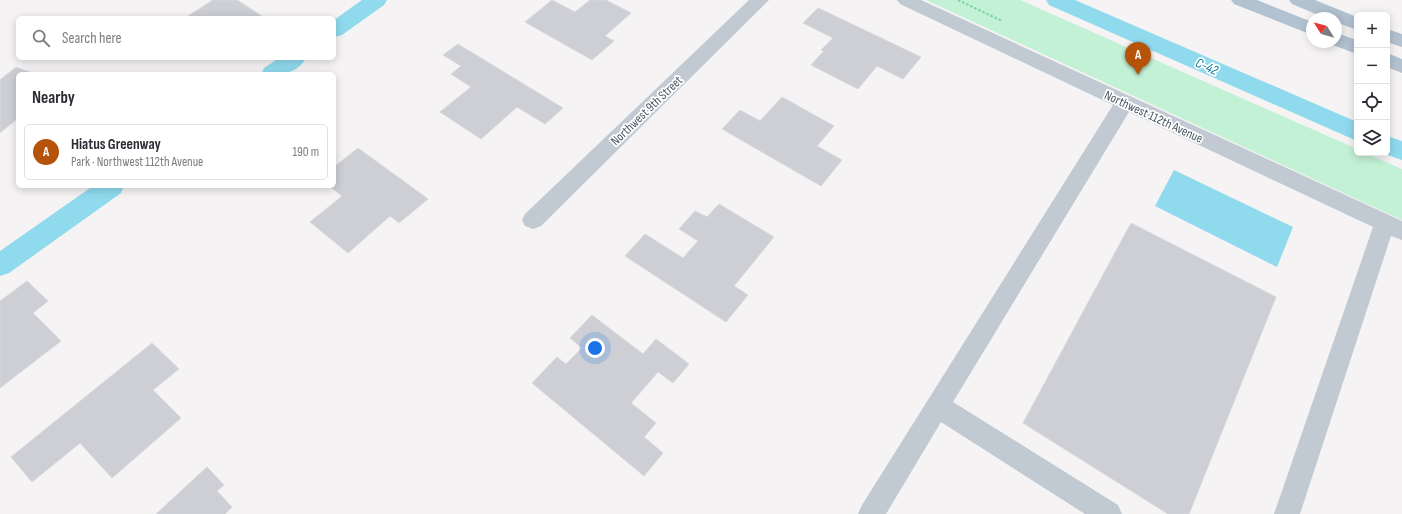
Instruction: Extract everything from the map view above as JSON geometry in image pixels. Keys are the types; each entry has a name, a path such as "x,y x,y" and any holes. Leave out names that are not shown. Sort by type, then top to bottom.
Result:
{"main road":[{"path":"1240,0 1306,27"},
{"path":"1298,0 1354,23"},
{"path":"1390,36 1402,41"},
{"path":"1342,41 1354,46"},
{"path":"1390,61 1402,66"}],"street":[{"name":"Northwest 9th Street","path":"533,220 760,0"},
{"name":"Northwest 112th Avenue","path":"906,0 1393,227"},
{"path":"879,511 937,406 1125,102"},
{"path":"1287,514 1393,227"},
{"path":"937,406 1109,514"}],"green space":[{"path":"926,0 1020,0 1354,148 1354,156 1372,156 1402,169 1402,220"}],"water":[{"path":"1174,170 1293,227 1277,267 1155,206"}],"building":[{"path":"213,0 237,0 262,16 188,16"},
{"path":"552,0 575,12 590,0 606,0 631,13 605,36 614,41 592,60 525,22"},
{"path":"818,8 921,57 903,79 877,66 858,89 811,65 824,51 821,50 833,38 803,23"},
{"path":"458,44 563,108 545,124 517,107 481,139 440,112 471,87 451,74 461,66 443,55"},
{"path":"16,67 29,72 16,72 16,120 0,133 0,80"},
{"path":"782,97 834,126 817,146 842,160 821,186 722,129 740,110 760,121"},
{"path":"358,148 428,199 399,223 390,216 348,253 310,222 342,196 332,188 336,188 336,165"},
{"path":"719,204 774,237 734,286 748,295 726,322 625,256 645,234 683,258 698,241 679,229 695,211 707,217"},
{"path":"1131,223 1276,297 1189,514 1168,514 1023,423"},
{"path":"27,281 48,301 33,313 61,341 0,388 0,301"},
{"path":"592,315 643,354 656,339 689,364 673,383 658,372 631,403 656,423 644,437 663,453 644,476 532,383 557,357 566,364 582,348 570,338"},
{"path":"152,343 179,369 153,390 181,418 112,478 80,443 32,482 11,457"},
{"path":"207,467 224,485 217,491 232,507 225,514 156,514"}],"waterway":[{"path":"336,29 377,0"},
{"name":"C-42","path":"1056,0 1354,131"},
{"path":"275,72 292,60"},
{"name":"C-42","path":"1390,146 1402,151"},
{"path":"0,265 109,188"}],"place":[{"name":"Hiatus Greenway","path":"1138,75"}]}
